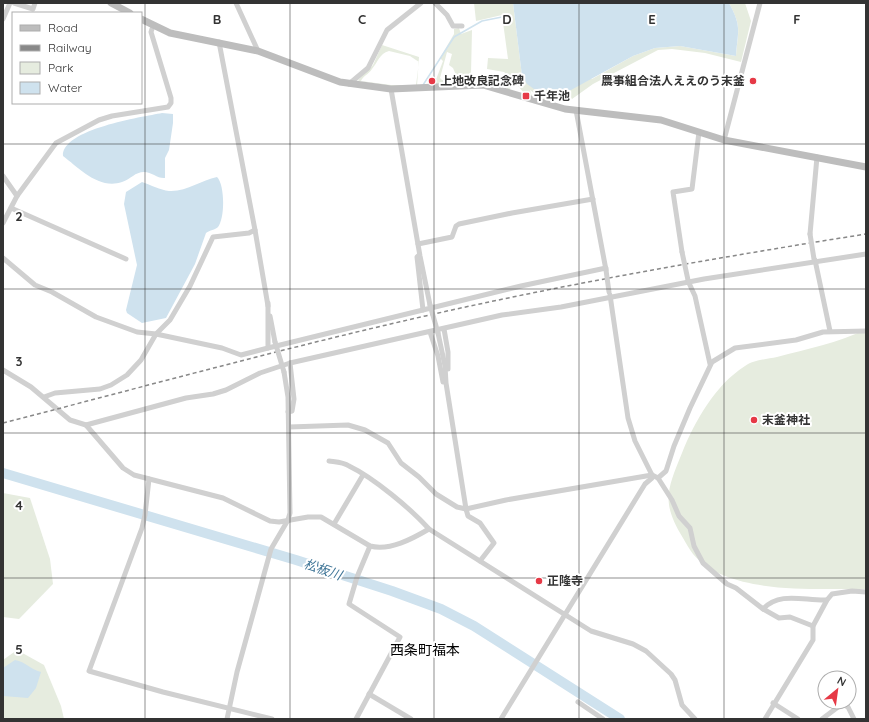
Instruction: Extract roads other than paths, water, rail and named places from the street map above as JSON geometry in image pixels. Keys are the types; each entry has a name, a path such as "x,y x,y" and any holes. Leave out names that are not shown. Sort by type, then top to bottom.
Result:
{"street":[{"path":"3,19 10,3"},
{"path":"14,3 33,9 35,3"},
{"path":"112,3 128,12"},
{"path":"236,3 258,51"},
{"path":"349,84 368,68 387,30 421,3"},
{"path":"435,3 447,15 453,26 462,26"},
{"path":"724,140 760,3"},
{"path":"142,20 170,33 258,51 349,84 391,89 484,86 576,110 661,120 724,140 866,167"},
{"path":"3,223 17,196 56,143 99,120 112,116 168,106 171,98 151,32 153,26"},
{"path":"219,42 275,342 284,372 289,427 290,513 288,520 271,549 237,672 227,719"},
{"path":"391,89 420,256 445,366 446,383 466,509 468,516 480,524 494,544 480,561"},
{"path":"576,110 606,269 628,418 635,441 652,475"},
{"path":"699,132 692,189 673,192 688,281 695,296 710,364"},
{"path":"817,157 810,234 830,331"},
{"path":"3,176 17,196"},
{"path":"418,244 452,237 456,226 459,224 593,199"},
{"path":"11,208 126,259"},
{"path":"44,397 55,393 100,389 111,385 127,375 141,360 156,334 170,320 190,286 213,237 249,233 255,230"},
{"path":"86,426 186,398 213,394 226,390 260,373 290,363 502,315 561,307 610,295 688,281 815,260 866,254"},
{"path":"420,256 417,257 423,310"},
{"path":"3,258 35,285 52,292 96,317 137,332 156,334 222,348 241,355 423,310 606,269"},
{"path":"268,303 268,348"},
{"path":"444,329 448,352 446,383"},
{"path":"658,478 666,470 674,446 710,364 736,348 789,341 830,331 866,331"},
{"path":"430,332 438,356 443,382 446,383"},
{"path":"288,412 292,411 294,399 290,363"},
{"path":"3,370 31,386 70,420 86,426 123,468 134,475 223,498 270,521 279,522 308,517 321,517 370,546 377,547 408,541 429,529"},
{"path":"289,427 348,426 365,430 388,443 401,463 419,477 436,494 457,507 466,509 506,500 652,475 658,478 672,500 679,516 690,528 694,546 703,563 727,584 736,588 763,609 779,618 790,617 814,626"},
{"path":"328,461 349,466 363,475 385,491 429,529 565,616 591,631 634,644 646,651 671,674 675,680 682,705 695,719"},
{"path":"334,524 363,475"},
{"path":"501,719 645,484 652,478 652,475"},
{"path":"149,479 146,514 142,528 89,671 163,692 272,719"},
{"path":"279,522 282,529"},
{"path":"356,719 400,637 349,604 357,576 370,546"},
{"path":"765,719 773,703 813,640 814,626 827,600 832,594 866,592"},
{"path":"763,609 771,601 786,598 827,600"},
{"path":"369,694 412,719"},
{"path":"578,702 603,719"},
{"path":"773,703 798,719"},
{"path":"822,719 842,704 848,706 854,719"}],"water":[{"name":"千年池","path":"513,3 729,3 736,18 738,29 736,56 680,46 655,48 633,56 571,90 534,89 527,84 522,76"},
{"path":"162,113 173,114 169,150 165,158 165,178 144,172 138,173 122,182 114,184 105,183 83,172 63,156 66,147 75,138 122,121"},
{"path":"217,177 220,181 223,194 222,217 218,227 206,233 195,264 166,318 142,323 127,313 126,310 137,265 124,204 126,192 142,182 162,190 176,191"},
{"path":"15,660 41,672 36,688 28,698 3,696 3,668"}],"waterway":[{"path":"423,85 454,37 482,21 507,16"},
{"name":"松板川","path":"3,473 296,560 392,591 441,609 474,626 620,719"}],"railway":[{"path":"3,423 300,346 457,309 631,274 866,234"}],"place":[{"name":"上地改良記念碑","path":"432,81"},
{"name":"農事組合法人ええのう末釜","path":"753,81"},
{"name":"千年池","path":"526,96"},
{"name":"末釜神社","path":"754,420"},
{"name":"正隆寺","path":"539,581"}],"district":[{"name":"西条町福本","path":"425,650"}]}
